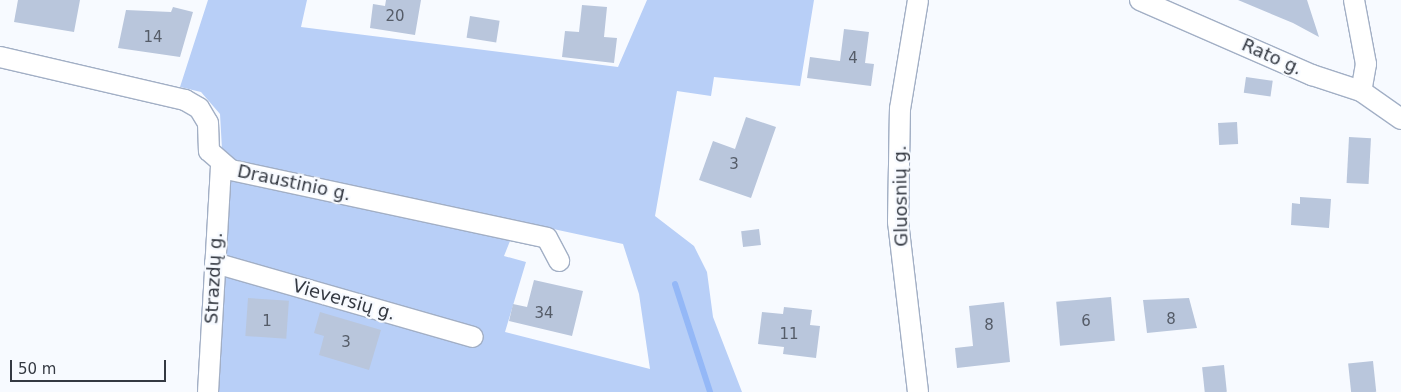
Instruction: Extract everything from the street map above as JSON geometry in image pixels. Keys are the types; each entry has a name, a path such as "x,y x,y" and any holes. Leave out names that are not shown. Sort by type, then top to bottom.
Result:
{"street":[{"name":"Gluosnių g.","path":"918,0 900,109 898,222 918,392"},
{"name":"Rato g.","path":"1140,0 1312,75 1361,91 1401,119"},
{"path":"1354,0 1366,64 1361,91"},
{"name":"Draustinio g.","path":"0,57 185,100 199,108 208,123 209,151 220,164 547,238 559,261"},
{"name":"Strazdų g.","path":"208,392 220,164"},
{"name":"Vieversių g.","path":"215,263 473,337"}],"shaded area":[{"path":"208,0 307,0 301,27 618,67 647,0 814,0 800,86 714,77 711,96 677,91 655,216 694,246 707,272 713,317 742,392 217,392 226,177 512,236 504,256 526,262 505,332 650,369 639,294 623,244 231,160 222,149 220,114 201,92 180,87"}],"building":[{"path":"18,0 80,0 74,32 14,22"},
{"path":"386,0 421,0 415,35 370,28 373,4 385,6"},
{"path":"1238,0 1307,0 1319,37 1293,23"},
{"path":"582,5 607,7 604,37 617,38 614,63 562,57 565,31 579,32"},
{"path":"173,7 193,12 180,57 118,48 126,10 171,12"},
{"path":"470,16 500,21 496,42 467,38"},
{"path":"844,29 869,32 865,63 874,64 871,86 807,78 810,57 840,61"},
{"path":"1246,77 1273,81 1271,97 1244,93"},
{"path":"746,117 776,127 751,198 699,180 713,141 735,149"},
{"path":"1237,122 1238,144 1219,145 1218,123"},
{"path":"1349,137 1371,138 1369,184 1347,183"},
{"path":"1300,197 1331,199 1329,228 1291,225 1292,203 1300,204"},
{"path":"759,229 761,245 743,247 741,231"},
{"path":"534,280 583,291 572,336 509,321 513,304 527,307"},
{"path":"1111,297 1115,341 1060,346 1056,302"},
{"path":"248,298 289,301 286,339 245,336"},
{"path":"1189,298 1197,328 1147,333 1143,300"},
{"path":"1004,302 1010,362 957,368 955,348 973,346 969,306"},
{"path":"784,307 812,310 810,325 820,326 816,358 783,354 784,347 758,344 762,312 783,314"},
{"path":"320,312 381,330 369,370 319,355 324,336 314,333"},
{"path":"1373,361 1376,392 1351,392 1348,364"},
{"path":"1224,365 1227,392 1205,392 1202,367"}],"waterway":[{"path":"675,284 710,392"}]}
